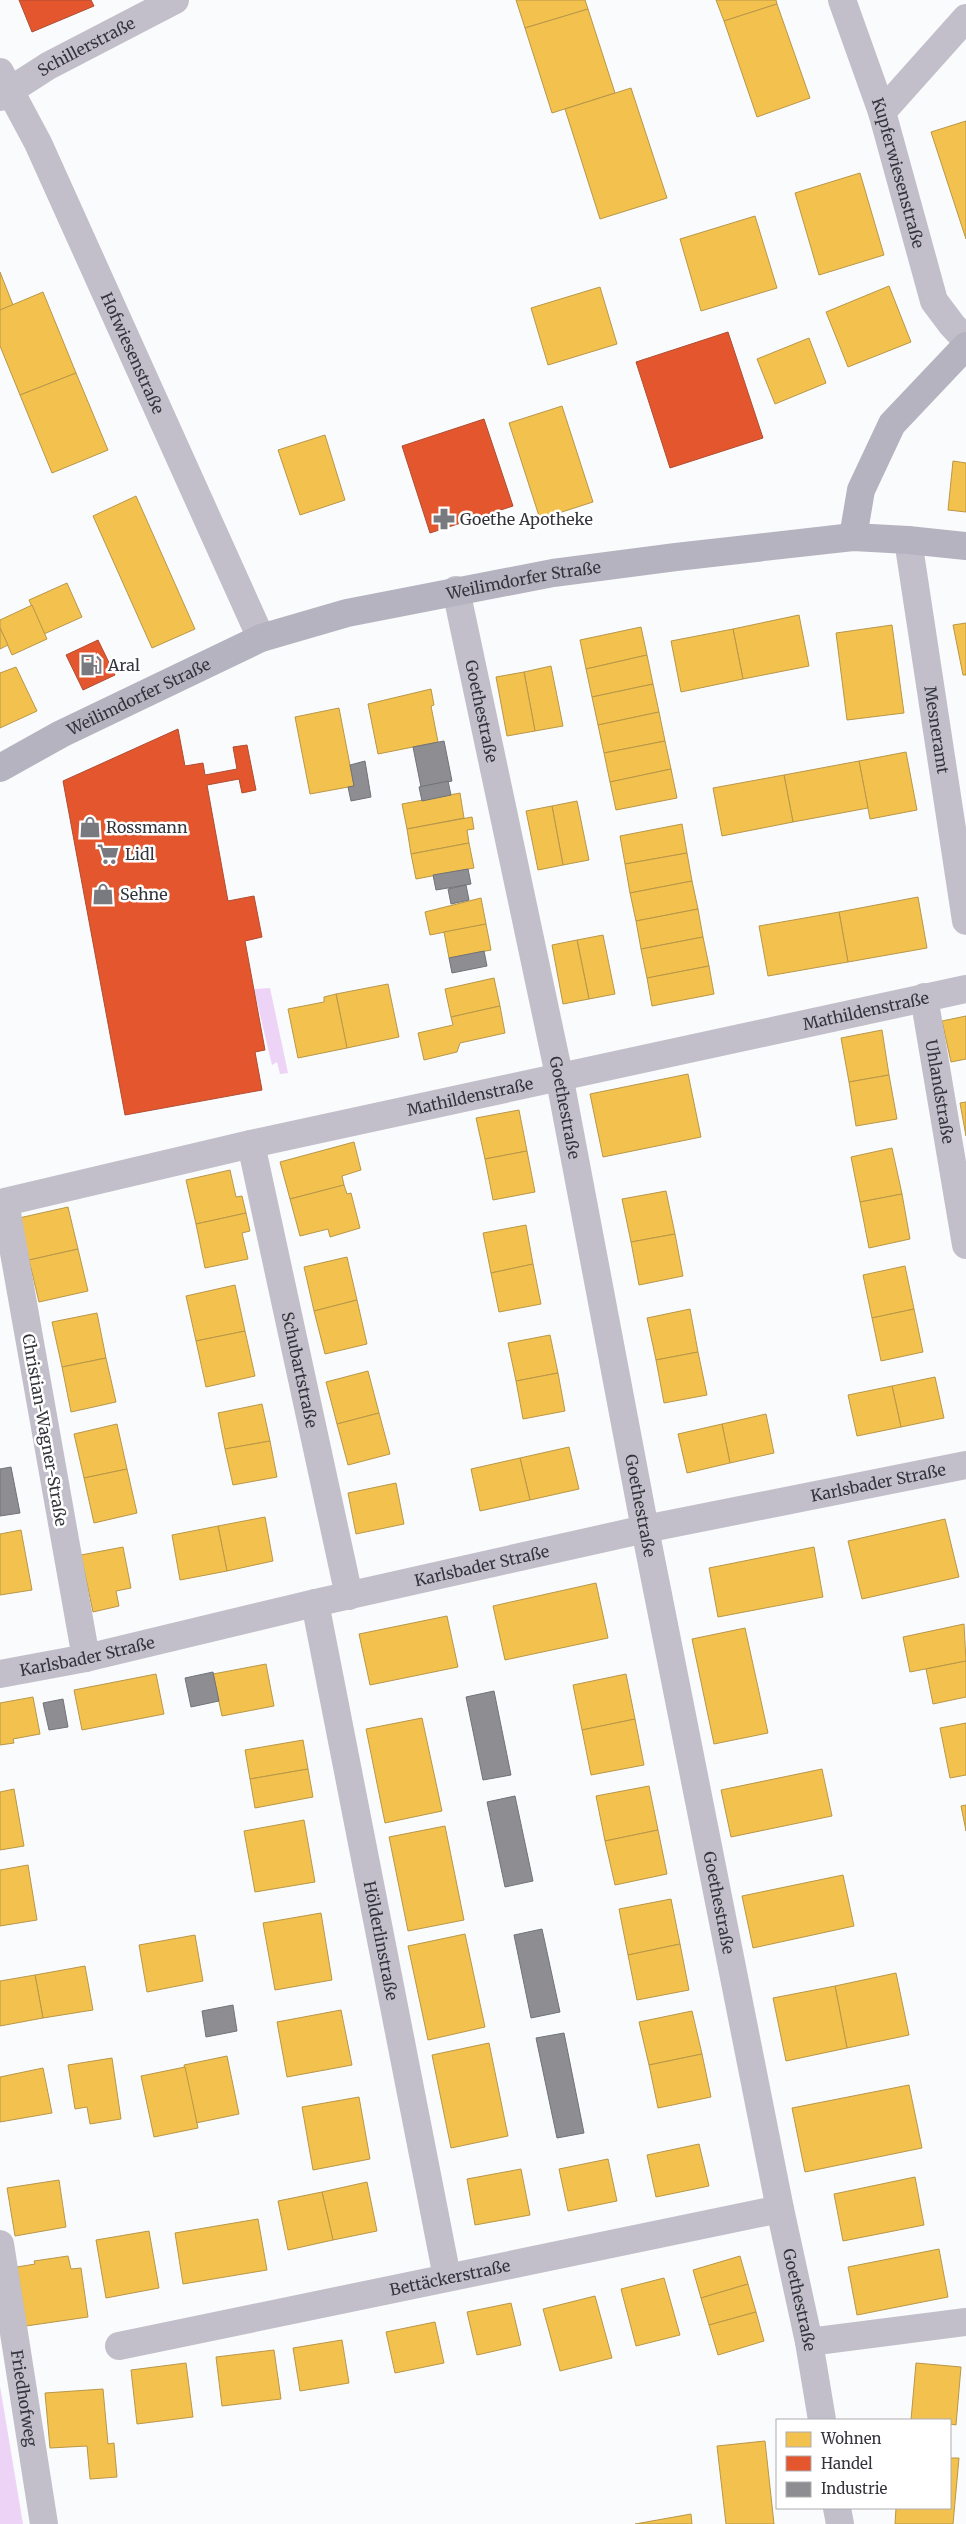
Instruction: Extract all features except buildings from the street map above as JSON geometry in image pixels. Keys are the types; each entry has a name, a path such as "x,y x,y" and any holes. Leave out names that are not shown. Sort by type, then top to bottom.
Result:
{"main road":[{"path":"853,537 860,490 892,424 966,346"},
{"name":"Weilimdorfer Straße","path":"0,768 61,734 260,638 347,613 456,590 553,573 853,537 966,546"}],"street":[{"name":"Schillerstraße","path":"3,87 48,66 175,0"},
{"name":"Kupferwiesenstraße","path":"842,0 882,112 934,301 966,340"},
{"path":"882,112 966,18"},
{"name":"Hofwiesenstraße","path":"3,87 38,143 260,638"},
{"name":"Mesneramt","path":"908,540 966,920"},
{"name":"Goethestraße","path":"456,590 559,1075 645,1529 780,2208 809,2342 822,2419"},
{"name":"Mathildenstraße","path":"5,1202 251,1144 559,1075 966,989"},
{"name":"Uhlandstraße","path":"924,997 966,1245"},
{"name":"Schubartstraße","path":"251,1144 349,1596"},
{"name":"Christian-Wagner-Straße","path":"5,1202 86,1658"},
{"name":"Karlsbader Straße","path":"0,1674 86,1658 315,1603 645,1529 966,1465"},
{"name":"Hölderlinstraße","path":"315,1603 446,2277"},
{"name":"Bettäckerstraße","path":"119,2346 780,2208"},
{"name":"Friedhofweg","path":"0,2244 44,2524"},
{"path":"809,2342 966,2322"},
{"path":"837,2509 840,2524"}],"shaded area":[{"path":"270,988 288,1073 280,1074 277,1062 272,1065 254,989"},
{"path":"0,2386 23,2524 0,2524"}],"place":[{"name":"Goethe Apotheke","path":"444,519"},
{"name":"Aral","path":"91,665"},
{"name":"Rossmann","path":"90,827"},
{"name":"Lidl","path":"108,854"},
{"name":"Sehne","path":"103,894"}]}
